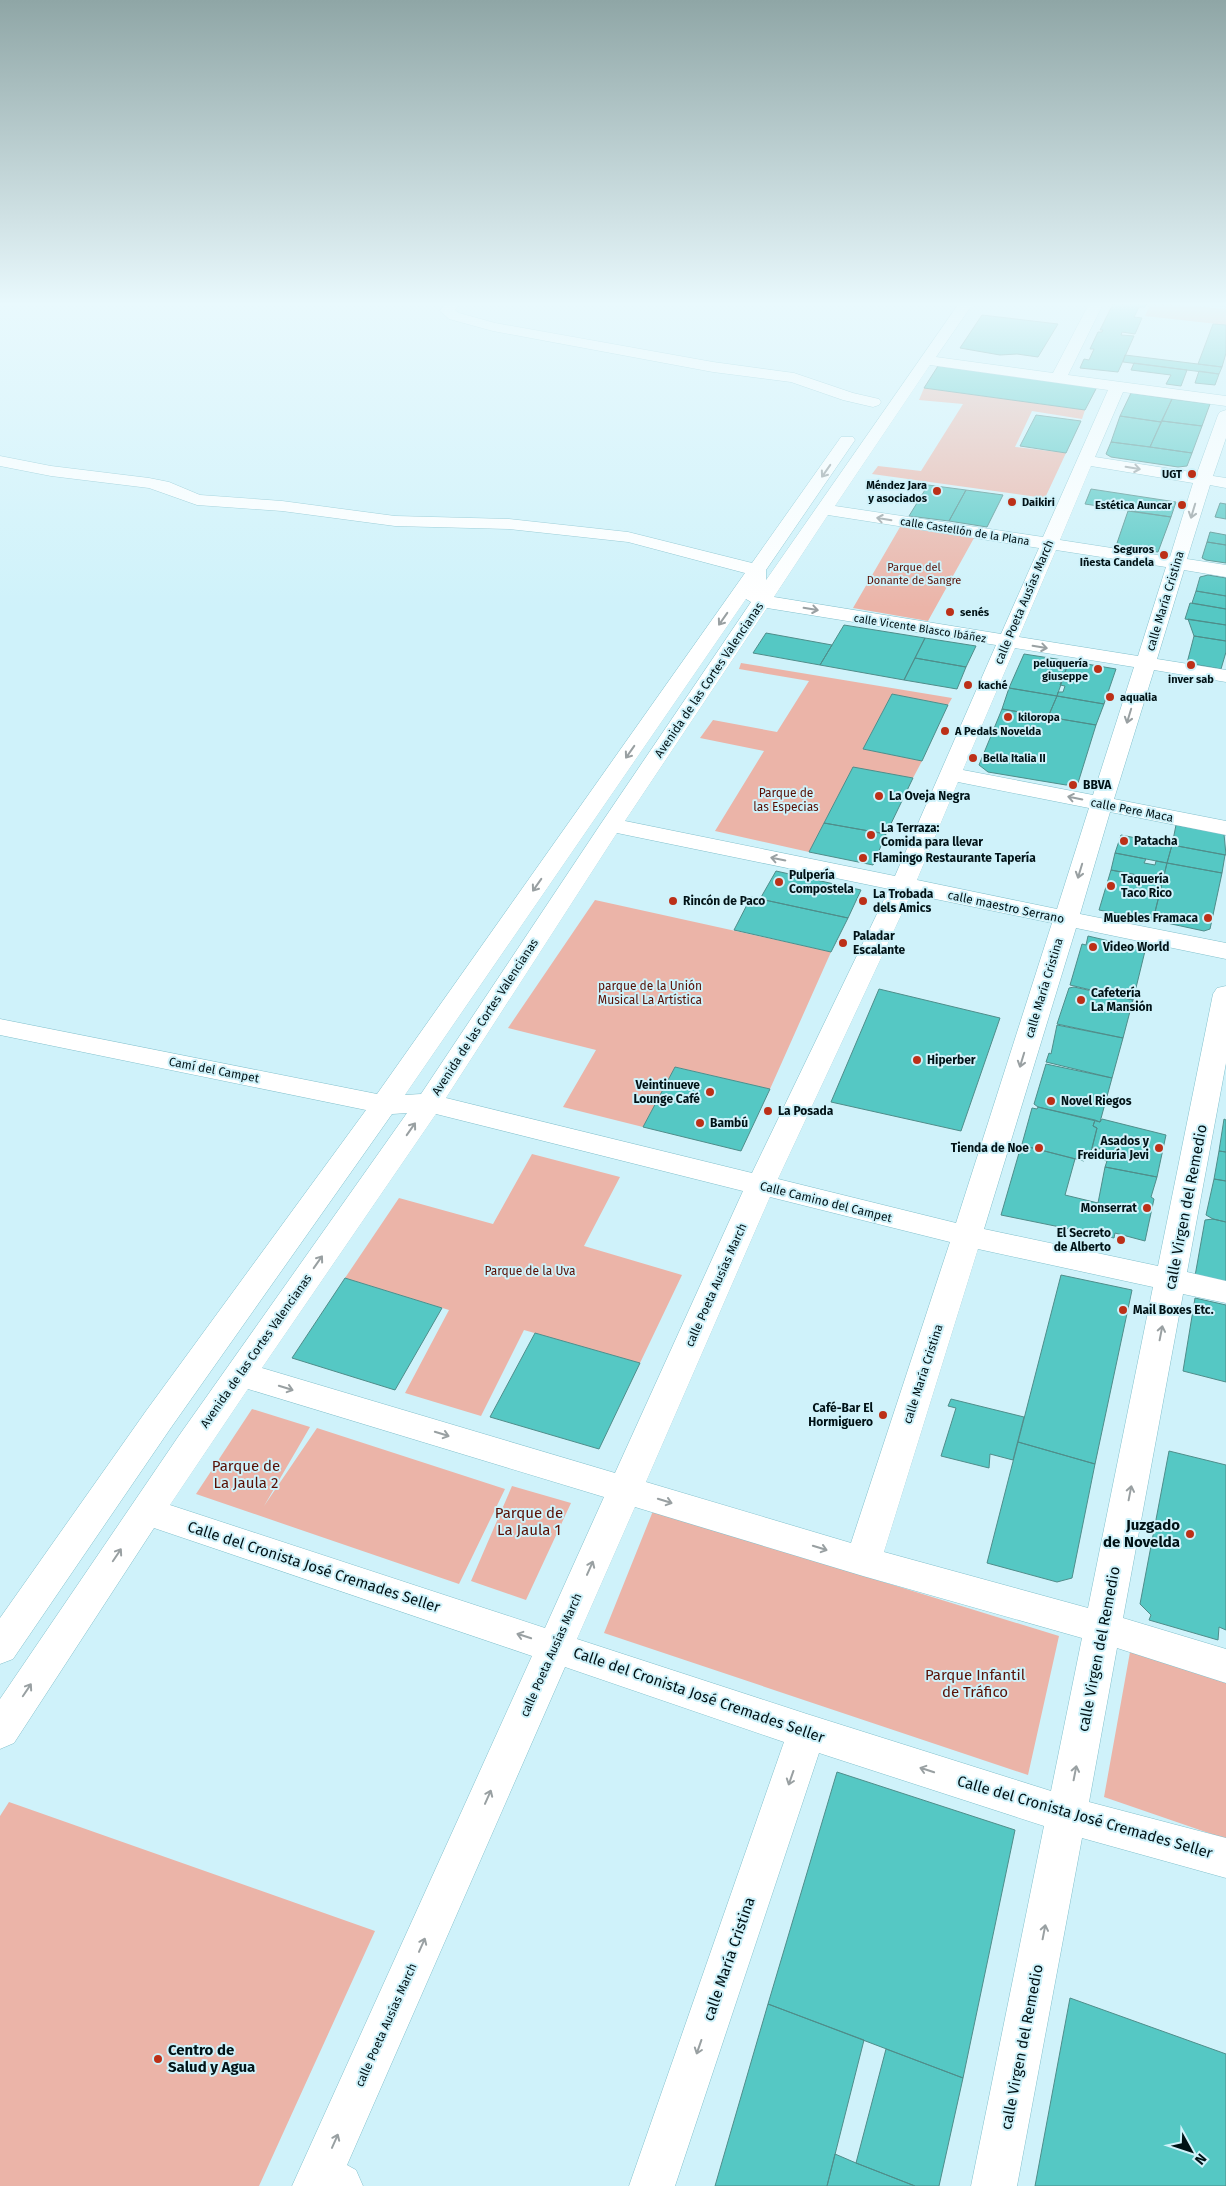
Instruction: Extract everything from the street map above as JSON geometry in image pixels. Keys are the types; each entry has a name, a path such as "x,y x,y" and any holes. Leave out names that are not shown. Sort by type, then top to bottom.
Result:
{"street":[{"name":"Avenida de las Cortes Valencianas","path":"0,1648 158,1420 384,1105 873,404"},
{"name":"Avenida de las Cortes Valencianas","path":"0,1731 146,1511 429,1103 611,825 896,404"},
{"name":"calle Poeta Ausías March","path":"325,2183 555,1646 760,1186 902,884 1110,404"},
{"name":"calle María Cristina","path":"863,1561 967,1236 1176,563 1214,481 1223,430"},
{"path":"1085,460 1214,481"},
{"path":"0,461 51,471 126,479 163,486 197,500 282,506 412,522 509,524 628,537 757,570 757,582 752,594 762,601"},
{"name":"calle Castellón de la Plana","path":"823,510 1226,571"},
{"name":"calle Vicente Blasco Ibáñez","path":"762,601 1226,676"},
{"name":"calle Pere Maca","path":"950,774 1226,828"},
{"name":"calle maestro Serrano","path":"611,825 1226,951"},
{"name":"calle Virgen del Remedio","path":"994,2186 1172,1281 1221,1053 1226,994"},
{"name":"Camí del Campet","path":"0,1027 384,1105 429,1103"},
{"name":"Calle Camino del Campet","path":"429,1103 967,1236 1226,1292"},
{"path":"240,1374 863,1561 1104,1628 1226,1666"},
{"name":"Calle del Cronista José Cremades Seller","path":"146,1511 555,1646 807,1732 1067,1815 1226,1858"},
{"name":"calle María Cristina","path":"652,2186 807,1732"}],"green space":[{"path":"963,404 1041,404 1085,410 1082,419 1032,411 1015,447 1066,453 1045,498 872,474 878,466 921,471"},
{"name":"Parque del Donante de Sangre","path":"900,527 974,538 928,621 853,608"},
{"name":"Parque de las Especias","path":"741,663 952,698 948,705 892,694 863,749 922,761 913,778 853,768 809,852 715,831 764,751 700,738 713,720 777,732 809,681 739,669"},
{"name":"parque de la Unión Musical La Artística","path":"595,900 831,952 770,1089 676,1067 643,1127 563,1107 596,1050 508,1028"},
{"name":"Parque de la Uva","path":"532,1154 620,1177 584,1246 682,1275 640,1363 524,1330 481,1416 405,1393 449,1310 345,1278 399,1198 493,1224"},
{"name":"Parque de La Jaula 2","path":"252,1409 310,1427 264,1506 317,1428 505,1489 459,1584 196,1494"},
{"name":"Parque de La Jaula 1","path":"512,1486 571,1503 526,1600 471,1581"},
{"name":"Parque Infantil de Tráfico","path":"653,1511 1059,1636 1028,1775 604,1633"},
{"path":"1130,1652 1226,1683 1226,1839 1104,1797"},
{"name":"Centro de Salud y Agua","path":"9,1802 375,1931 259,2186 0,2186 0,1816"}],"building":[{"path":"1041,404 1088,404 1085,410"},
{"path":"1126,404 1170,404 1161,422 1120,416"},
{"path":"1170,404 1210,404 1202,426 1162,421"},
{"path":"1036,415 1081,421 1066,453 1020,446"},
{"path":"1120,416 1161,422 1150,447 1111,442"},
{"path":"1162,421 1202,426 1192,453 1150,447"},
{"path":"1111,442 1192,453 1187,466 1178,467 1111,457 1106,454"},
{"path":"928,485 966,490 949,521 909,516"},
{"path":"1091,489 1176,502 1171,517 1085,504"},
{"path":"966,490 1003,495 987,527 949,521"},
{"path":"1220,503 1226,504 1226,519 1215,517"},
{"path":"1128,511 1171,517 1158,552 1116,546"},
{"path":"1210,532 1226,535 1226,545 1207,542"},
{"path":"1207,542 1226,545 1226,563 1202,558"},
{"path":"1208,575 1226,578 1226,596 1196,591 1200,577"},
{"path":"1196,591 1226,596 1226,609 1192,603"},
{"path":"1190,603 1226,609 1226,625 1185,619"},
{"path":"1188,619 1226,625 1226,641 1194,636"},
{"path":"844,625 925,638 904,680 820,665"},
{"path":"766,633 832,645 820,665 753,653"},
{"path":"1194,636 1226,641 1226,652 1221,669 1187,663"},
{"path":"925,638 976,646 966,667 915,658"},
{"path":"1024,654 1069,661 1057,696 1009,688"},
{"path":"915,658 966,667 957,689 904,680"},
{"path":"1069,661 1116,669 1104,704 1057,696 1058,692 1063,692 1065,686 1060,685"},
{"path":"1009,688 1057,696 1048,717 1002,709"},
{"path":"892,694 948,705 922,761 863,749"},
{"path":"1057,696 1104,704 1096,725 1048,717"},
{"path":"1002,709 1096,725 1078,783 1066,785 988,772 979,765"},
{"path":"853,767 913,778 886,834 824,823"},
{"path":"824,823 886,834 873,865 809,852"},
{"path":"1176,825 1224,834 1226,855 1172,845"},
{"path":"1121,835 1172,845 1167,863 1115,853"},
{"path":"1172,845 1225,855 1222,873 1167,863"},
{"path":"1115,853 1146,859 1144,863 1155,865 1156,861 1167,863 1163,880 1111,870"},
{"path":"1167,863 1222,873 1210,929 1204,931 1153,920"},
{"path":"1111,870 1163,880 1153,920 1099,910"},
{"path":"776,871 861,890 848,918 760,899"},
{"path":"751,897 848,918 831,952 734,930"},
{"path":"1088,936 1145,951 1133,1000 1070,985 1082,944 1086,945"},
{"path":"1074,987 1133,1000 1123,1038 1057,1024 1069,988"},
{"name":"Hiperber","path":"879,989 1000,1018 961,1131 831,1102"},
{"path":"1057,1025 1123,1038 1112,1078 1046,1062 1049,1053 1051,1054"},
{"path":"1046,1064 1112,1078 1100,1122 1038,1107 1034,1104"},
{"path":"675,1067 770,1089 741,1151 643,1127"},
{"path":"1038,1107 1095,1120 1093,1126 1097,1128 1092,1148 1090,1154 1086,1153 1084,1161 1022,1144 1032,1108 1037,1109"},
{"path":"1102,1119 1166,1135 1157,1177 1105,1167 1107,1161 1099,1159 1101,1149 1092,1148 1097,1128 1093,1126 1095,1120 1100,1122"},
{"path":"1224,1119 1226,1120 1226,1152 1219,1151"},
{"path":"1025,1146 1075,1159 1065,1195 1098,1203 1105,1167 1157,1177 1151,1197 1154,1199 1145,1241 1115,1233 1114,1238 1001,1215 1019,1153 1022,1153"},
{"path":"1219,1151 1226,1152 1226,1181 1214,1179"},
{"path":"1214,1179 1226,1181 1226,1222 1206,1215"},
{"path":"1213,1219 1226,1222 1226,1282 1195,1276 1205,1220"},
{"path":"1061,1275 1132,1290 1095,1464 1018,1442"},
{"path":"345,1278 442,1308 395,1390 292,1358"},
{"path":"1195,1298 1226,1305 1226,1382 1183,1371"},
{"path":"535,1333 640,1363 599,1449 490,1417"},
{"path":"951,1399 1024,1417 1013,1460 990,1454 989,1468 941,1456 956,1408 948,1406"},
{"path":"1018,1442 1095,1464 1072,1578 1057,1582 987,1563"},
{"name":"Juzgado de Novelda","path":"1169,1451 1226,1465 1226,1630 1219,1627 1218,1640 1149,1620 1151,1615 1140,1604"},
{"path":"837,1772 1015,1830 963,2078 768,2004"},
{"path":"1070,1998 1226,2054 1226,2186 1035,2186"},
{"path":"768,2004 864,2040 827,2186 715,2186"},
{"path":"886,2049 963,2078 939,2186 915,2186 856,2163"},
{"path":"835,2154 856,2163 915,2186 827,2186"}],"place":[{"name":"UGT","path":"1192,474"},
{"name":"Méndez Jara y asociados","path":"937,491"},
{"name":"Daikiri","path":"1012,502"},
{"name":"Estética Auncar","path":"1182,505"},
{"name":"Seguros Iñesta Candela","path":"1164,555"},
{"name":"senés","path":"950,612"},
{"name":"inver sab","path":"1191,665"},
{"name":"peluquería giuseppe","path":"1098,669"},
{"name":"kaché","path":"968,685"},
{"name":"aqualia","path":"1110,697"},
{"name":"kiloropa","path":"1008,717"},
{"name":"A Pedals Novelda","path":"945,731"},
{"name":"Bella Italia II","path":"973,758"},
{"name":"BBVA","path":"1073,785"},
{"name":"La Oveja Negra","path":"879,796"},
{"name":"La Terraza: Comida para llevar","path":"871,835"},
{"name":"Patacha","path":"1124,841"},
{"name":"Flamingo Restaurante Tapería","path":"863,858"},
{"name":"Pulpería Compostela","path":"779,882"},
{"name":"Taquería Taco Rico","path":"1111,886"},
{"name":"Rincón de Paco","path":"673,901"},
{"name":"La Trobada dels Amics","path":"863,901"},
{"name":"Muebles Framaca","path":"1208,918"},
{"name":"Paladar Escalante","path":"843,943"},
{"name":"Video World","path":"1093,947"},
{"name":"Cafetería La Mansión","path":"1081,1000"},
{"name":"Hiperber","path":"917,1060"},
{"name":"Veintinueve Lounge Café","path":"710,1092"},
{"name":"Novel Riegos","path":"1051,1101"},
{"name":"La Posada","path":"768,1111"},
{"name":"Bambú","path":"700,1123"},
{"name":"Tienda de Noe","path":"1039,1148"},
{"name":"Asados y Freiduría Jevi","path":"1159,1148"},
{"name":"Monserrat","path":"1147,1208"},
{"name":"El Secreto de Alberto","path":"1121,1240"},
{"name":"Mail Boxes Etc.","path":"1123,1310"},
{"name":"Café-Bar El Hormiguero","path":"883,1415"},
{"name":"Juzgado de Novelda","path":"1190,1534"},
{"name":"Centro de Salud y Agua","path":"158,2059"}]}
